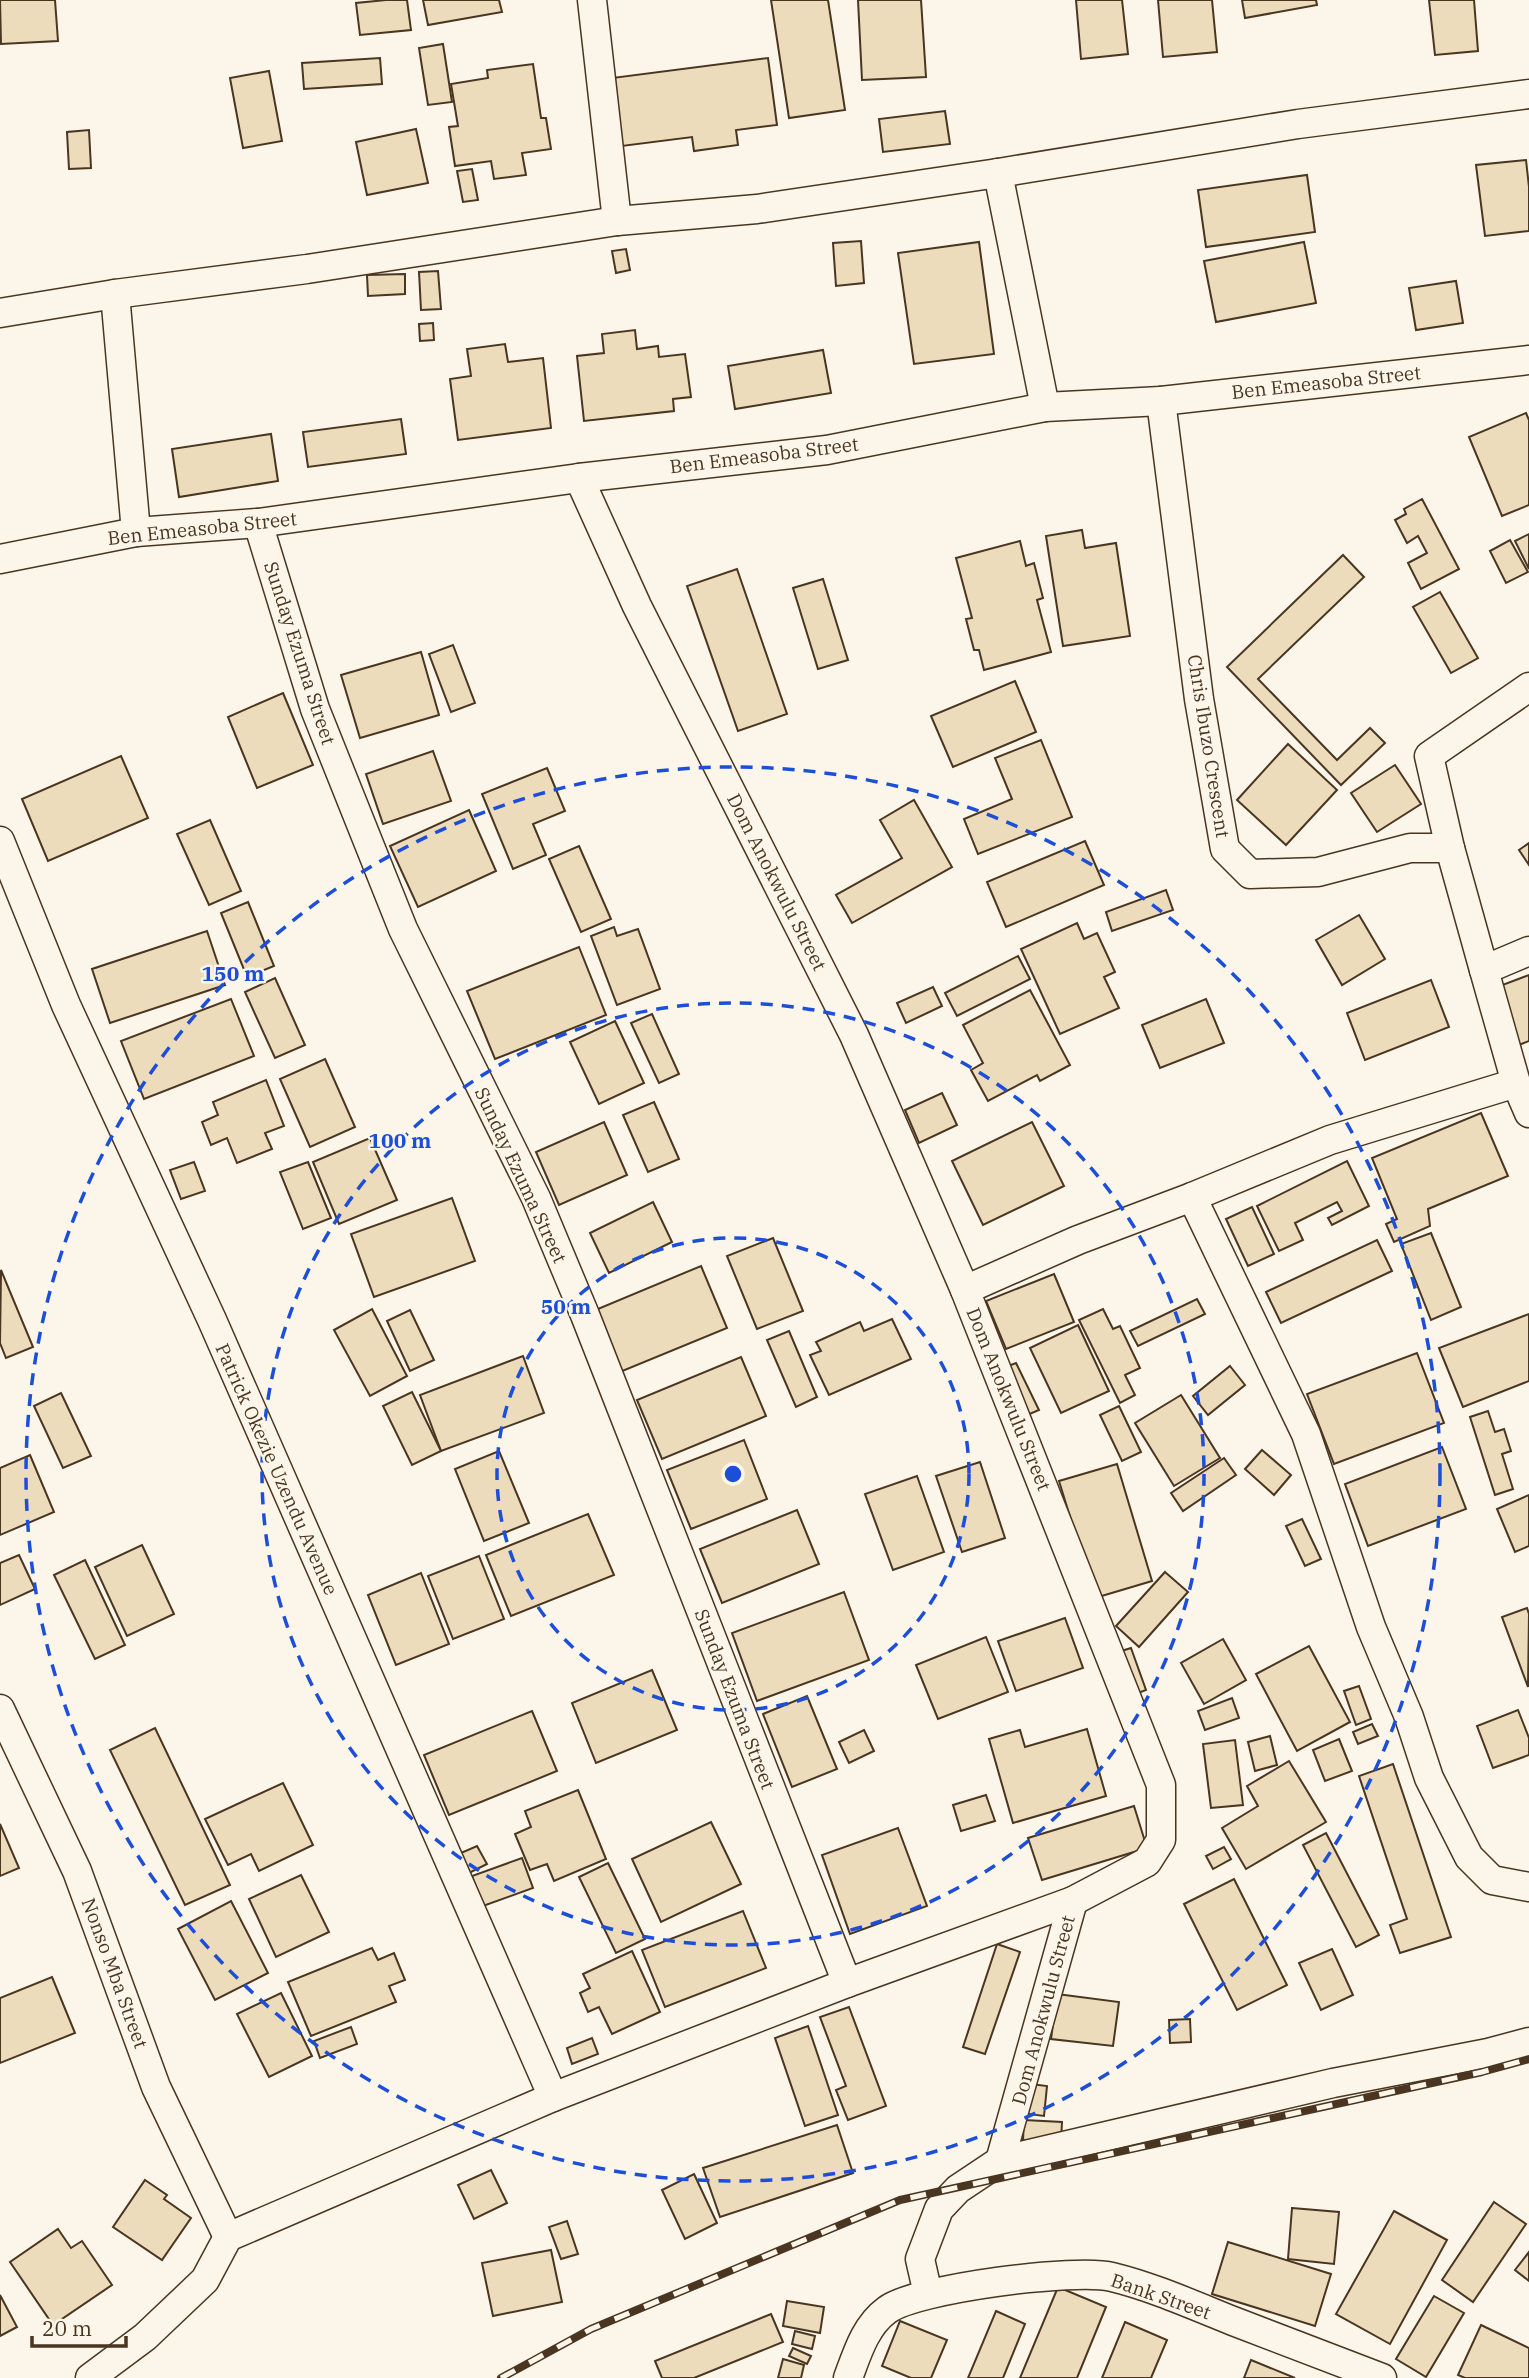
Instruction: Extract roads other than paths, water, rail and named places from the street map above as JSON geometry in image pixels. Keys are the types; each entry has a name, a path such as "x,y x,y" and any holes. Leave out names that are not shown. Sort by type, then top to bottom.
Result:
{"street":[{"path":"592,0 617,221"},
{"path":"0,313 617,221 757,209 1298,124 1529,94"},
{"path":"998,173 1045,407"},
{"path":"115,294 136,532"},
{"name":"Ben Emeasoba Street","path":"0,559 136,532 258,523 579,478 827,450 1045,407 1161,401 1529,360"},
{"name":"Chris Ibuzo Crescent","path":"1161,401 1199,699 1226,849 1250,874 1318,872 1410,848 1450,848"},
{"name":"Dom Anokwulu Street","path":"579,478 637,606 854,1035 965,1290 1161,1785 1161,1840 1147,1862 1073,1901 1000,2161"},
{"name":"Sunday Ezuma Street","path":"258,523 315,709 403,929 536,1198 847,1983"},
{"path":"1529,687 1429,756 1450,848 1484,970 1516,1083 1529,1113"},
{"name":"Patrick Okezie Uzendu Avenue","path":"0,841 66,1005 212,1320 553,2097"},
{"path":"1484,970 1529,951"},
{"path":"965,1290 1078,1240 1330,1140 1516,1083"},
{"path":"1192,1197 1306,1434 1371,1627 1409,1717 1429,1778 1469,1857 1492,1880 1529,1887"},
{"name":"Nonso Mba Street","path":"0,1709 77,1871 156,2087 228,2237"},
{"path":"90,2378 145,2337 205,2280 228,2237 553,2097 847,1983 1073,1901"},
{"path":"928,2294 920,2259 939,2209 958,2189 1000,2161 1237,2105 1488,2053 1529,2042"},
{"name":"Bank Street","path":"848,2378 863,2339 888,2309 928,2294 993,2282 1075,2276 1110,2276 1181,2300 1382,2378"}],"railway":[{"path":"501,2378 591,2329 900,2200 1482,2072 1529,2059"}]}
